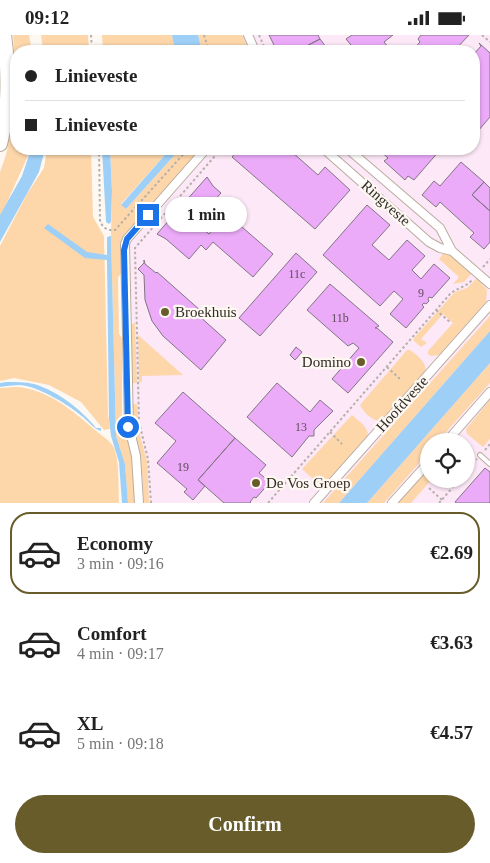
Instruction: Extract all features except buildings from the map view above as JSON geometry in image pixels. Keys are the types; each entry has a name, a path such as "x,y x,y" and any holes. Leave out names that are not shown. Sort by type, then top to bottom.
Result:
{"highway":[{"path":"0,144 5,124 8,87 4,35"}],"street":[{"path":"139,503 136,456 128,427 125,244 127,239 201,155"},
{"name":"Ringveste","path":"331,155 429,242 440,249 452,251"},
{"name":"Ringveste","path":"355,155 440,228 452,251 490,284"},
{"name":"Hoofdveste","path":"314,503 490,305"},
{"path":"454,433 490,392"},
{"path":"392,503 420,472"}],"lane":[{"path":"480,455 490,464"}],"path":[{"path":"482,35 490,42"},
{"path":"99,155 100,220 103,226 111,231 116,230 183,155"},
{"path":"151,503 148,459 139,422 135,248 216,155"},
{"path":"268,503 450,294 470,283 490,259"},
{"path":"436,310 450,322"},
{"path":"387,367 400,379"},
{"path":"330,432 342,444"},
{"path":"429,488 442,500"},
{"path":"439,503 452,488"}],"shaded area":[{"path":"13,35 29,35 31,45 14,45"},
{"path":"41,35 88,35 89,45 42,45"},
{"path":"102,35 172,35 174,45 103,45"},
{"path":"198,35 242,35 246,45 200,45"},
{"path":"214,35 490,35 490,503 129,503 120,236 192,155 480,155 480,45 217,45"},
{"path":"10,135 10,155 28,155 0,218 0,172"},
{"path":"46,155 91,155 93,217 104,236 108,414 110,429 104,430 81,402 49,385 14,378 0,381 0,246 27,194 44,168"},
{"path":"110,155 165,155 121,204 126,209 175,155 196,155 120,244 121,273 118,278 119,334 122,338 122,427 124,427 133,459 136,503 128,503 125,464 116,436 111,236"},
{"path":"442,250 448,253 471,274 464,282 453,284 459,277 439,259 443,254 440,252"},
{"path":"477,278 487,290 486,302 439,355 431,356 428,354 428,351 453,323 443,314 421,339 427,343 421,347 414,341 414,338 455,292 467,288"},
{"path":"490,316 490,331 339,503 323,503"},
{"path":"135,323 137,383 133,383 131,380 130,327"},
{"path":"138,335 183,375 142,376 142,382 139,382"},
{"path":"407,350 410,350 421,360 425,365 426,373 383,421 372,418 366,414 360,405"},
{"path":"490,363 490,383 445,433 428,433"},
{"path":"16,387 38,392 59,402 113,446 118,466 119,503 0,503 0,388"},
{"path":"490,400 490,439 483,447 475,440 475,433 467,433 466,429"},
{"path":"133,404 137,404 139,432 147,461 149,503 144,503 141,456 133,427"},
{"path":"352,415 361,422 367,431 368,438 329,483 318,482 302,469"},
{"path":"420,443 420,462 384,503 367,503"},
{"path":"420,476 420,488 424,488 411,503 396,503"}],"water":[{"path":"172,35 198,35 200,45 174,45"},
{"path":"29,155 43,155 39,172 0,242 0,215 22,176"},
{"path":"102,155 110,155 111,222 109,224 106,222"},
{"path":"165,155 175,155 126,209 121,205"},
{"path":"48,224 87,252 107,255 107,237 111,236 116,436 125,464 128,503 122,503 119,462 111,436 109,419 107,260 85,258 44,228"},
{"path":"490,331 490,363 428,433 420,433 420,443 367,503 339,503"},
{"path":"0,383 34,384 51,391 76,408 96,428 101,428 101,431 94,427 70,407 53,397 27,386 0,387"}],"place":[{"name":"Broekhuis","path":"165,312"},
{"name":"Domino","path":"361,362"},
{"name":"De Vos Groep","path":"256,483"}],"route":[{"path":"128,427 124,250 127,239 148,215"}]}
